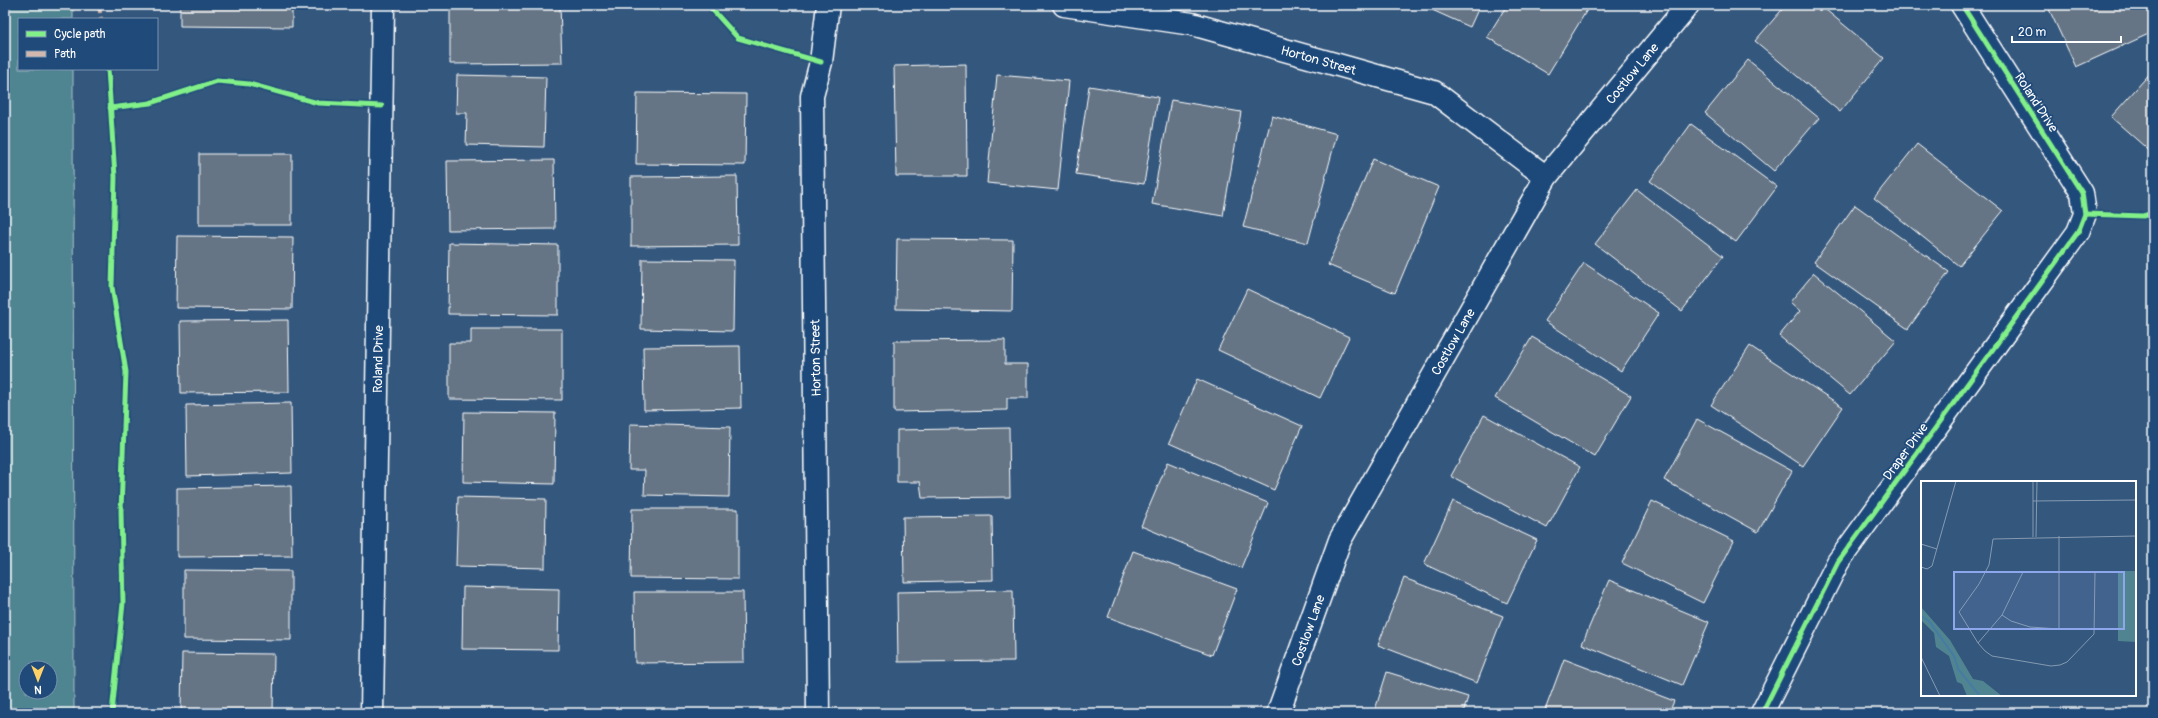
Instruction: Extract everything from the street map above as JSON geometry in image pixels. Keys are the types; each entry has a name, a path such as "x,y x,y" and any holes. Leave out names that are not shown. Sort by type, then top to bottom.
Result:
{"street":[{"name":"Roland Drive","path":"372,713 383,5"},
{"name":"Horton Street","path":"818,713 812,96 821,62 828,5"},
{"name":"Horton Street","path":"1064,5 1192,24 1434,92 1546,177"},
{"name":"Costlow Lane","path":"1278,713 1340,540 1546,177 1688,5"},
{"name":"Roland Drive","path":"1962,5 2082,193 2085,214"},
{"name":"Draper Drive","path":"1762,713 1838,562 2078,232 2085,214"}],"green space":[{"path":"5,5 73,5 73,18 18,18 18,70 73,70 74,713 5,713"}],"building":[{"path":"180,5 292,5 292,27 180,26"},
{"path":"450,5 560,5 562,63 450,64"},
{"path":"1421,5 1480,5 1470,27"},
{"path":"1507,5 1590,5 1548,74 1487,37"},
{"path":"1786,5 1820,5 1884,58 1840,112 1755,41"},
{"path":"2047,5 2153,5 2153,32 2076,67"},
{"path":"1748,60 1819,118 1774,171 1705,113"},
{"path":"966,64 967,176 896,176 894,66"},
{"path":"2153,70 2153,154 2111,117"},
{"path":"457,75 546,77 544,147 466,145 467,113 456,113"},
{"path":"997,75 1069,81 1058,190 987,183"},
{"path":"1089,86 1158,97 1144,184 1076,174"},
{"path":"637,93 746,94 745,165 636,164"},
{"path":"1171,100 1241,112 1223,216 1152,204"},
{"path":"1272,116 1337,134 1308,243 1243,227"},
{"path":"1691,124 1777,187 1736,242 1650,181"},
{"path":"1917,144 2003,211 1959,266 1874,198"},
{"path":"199,154 292,154 292,225 199,225"},
{"path":"1373,159 1439,187 1395,293 1328,265"},
{"path":"554,160 555,229 448,230 447,161"},
{"path":"737,176 738,245 631,246 631,177"},
{"path":"1637,190 1723,256 1682,311 1595,244"},
{"path":"1855,205 1949,272 1908,329 1814,262"},
{"path":"177,236 293,237 292,309 176,308"},
{"path":"897,239 1013,240 1012,311 896,309"},
{"path":"449,243 558,245 558,315 448,314"},
{"path":"642,259 734,260 733,331 641,329"},
{"path":"1584,263 1659,313 1621,371 1545,321"},
{"path":"1814,273 1896,341 1850,395 1779,336 1800,311 1790,302"},
{"path":"1247,289 1349,337 1320,398 1218,350"},
{"path":"288,320 289,392 181,393 180,321"},
{"path":"471,329 562,329 562,400 449,399 449,343 471,343"},
{"path":"1532,337 1631,396 1595,457 1495,398"},
{"path":"1005,340 1005,364 1028,364 1028,398 1007,398 1007,410 894,412 894,341"},
{"path":"740,346 741,408 644,410 643,347"},
{"path":"1750,346 1843,407 1803,466 1711,405"},
{"path":"1197,379 1302,426 1274,490 1169,443"},
{"path":"291,403 292,473 187,476 186,405"},
{"path":"464,412 555,413 554,484 463,482"},
{"path":"1484,415 1580,467 1547,528 1451,476"},
{"path":"1697,419 1792,471 1758,532 1664,480"},
{"path":"630,424 730,427 729,497 644,495 645,470 629,470"},
{"path":"1009,428 1010,497 922,498 920,482 897,482 897,430"},
{"path":"1168,462 1268,503 1241,568 1141,526"},
{"path":"291,486 292,556 177,557 177,488"},
{"path":"458,497 546,499 545,568 456,566"},
{"path":"1453,501 1537,540 1507,603 1424,564"},
{"path":"1652,501 1734,541 1703,603 1622,563"},
{"path":"632,509 738,509 738,579 631,578"},
{"path":"992,516 993,580 904,582 903,517"},
{"path":"1133,551 1237,589 1212,655 1108,617"},
{"path":"184,570 291,571 291,640 184,639"},
{"path":"1404,578 1503,616 1477,683 1378,645"},
{"path":"1609,580 1709,622 1682,685 1582,644"},
{"path":"463,587 559,589 558,650 462,649"},
{"path":"1013,590 1014,661 898,662 897,592"},
{"path":"634,592 743,592 744,662 635,663"},
{"path":"182,653 274,654 273,713 181,713"},
{"path":"1564,659 1674,701 1669,713 1544,713"},
{"path":"1387,672 1468,697 1463,713 1374,713"}],"marked path":[{"path":"99,5 101,18"}],"cycle path":[{"path":"711,5 711,8 738,38 821,62"},
{"path":"1762,713 1838,562 2078,232 2085,214 2082,193 1962,5"},
{"path":"108,70 115,177 112,287 126,372 121,511 123,603 112,713"},
{"path":"110,108 150,103 217,81 249,84 318,103 382,106"},
{"path":"2085,214 2143,216 2153,213"}]}
